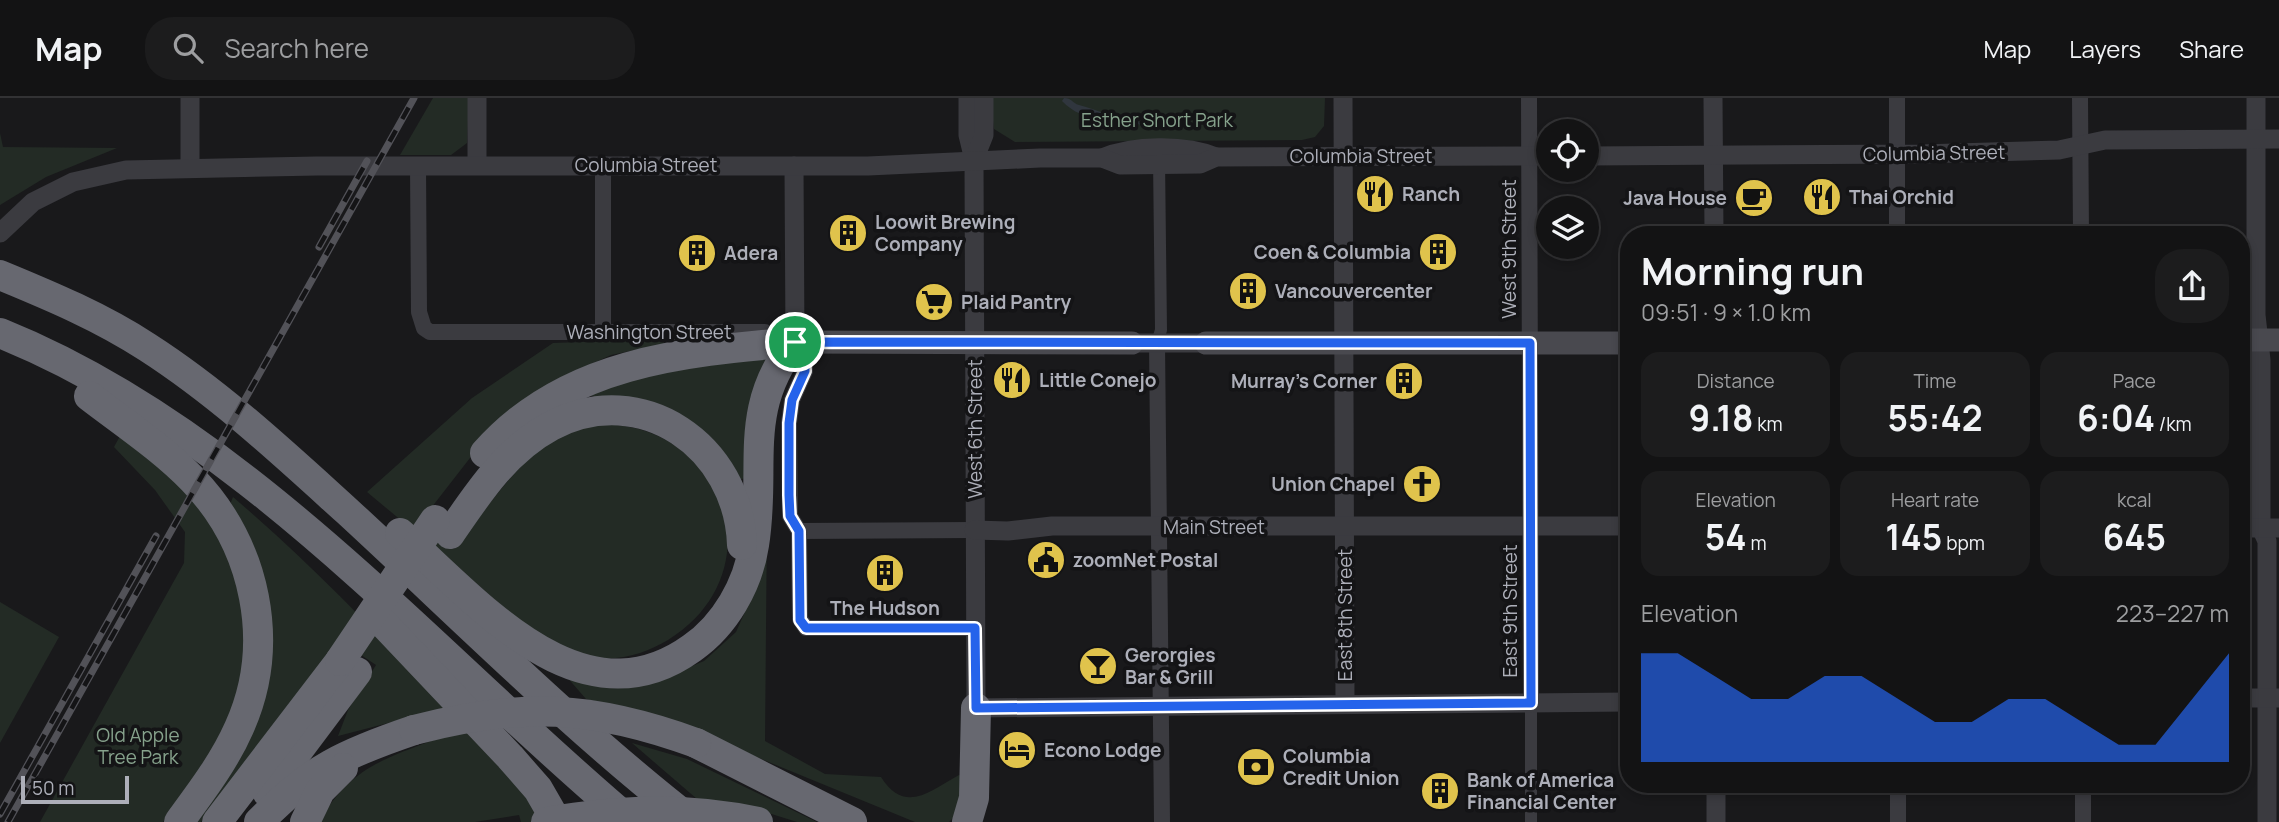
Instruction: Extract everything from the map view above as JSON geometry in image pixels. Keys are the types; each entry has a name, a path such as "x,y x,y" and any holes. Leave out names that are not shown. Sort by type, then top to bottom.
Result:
{"highway":[{"path":"0,275 89,314 147,346 252,425 593,738 693,822"},
{"path":"5,335 80,371 148,413 277,504 631,822"},
{"path":"5,335 188,475 223,518 248,572 258,637 250,699 223,759 179,822"},
{"path":"242,822 307,742 349,666 443,527 472,469 527,415 574,386 623,366 650,359 795,342"},
{"path":"252,425 299,452 342,483 518,636 547,655 576,668 606,673 637,672 681,656 699,643 722,619 736,599 751,560 756,531 763,399 772,375 795,342"},
{"path":"443,527 503,463 542,432 586,413 636,413 669,425 688,436 720,470 734,496 740,516 743,580"},
{"path":"277,504 363,602 510,757 538,789 557,822"},
{"path":"217,822 349,666"},
{"path":"967,822 974,798 976,708"},
{"path":"259,822 286,794 327,764 355,750 414,730 493,713 578,711 618,718 696,743 852,822"},
{"path":"305,822 320,791 344,767 414,730"},
{"path":"546,822 648,809 705,813 758,822"}],"main road":[{"name":"Washington Street","path":"795,342 1132,343"},
{"name":"Washington Street","path":"1206,343 1620,343"}],"street":[{"path":"190,98 190,168"},
{"path":"477,98 477,165"},
{"name":"West 6th Street","path":"968,98 968,135 974,160 976,708"},
{"name":"West 6th Street","path":"974,160 984,135 984,98"},
{"name":"East 8th Street","path":"1343,98 1345,703"},
{"name":"West 9th Street","path":"1529,98 1536,139"},
{"path":"1713,98 1714,226"},
{"path":"1897,98 1897,226"},
{"path":"2080,98 2081,226"},
{"path":"2256,98 2256,315 2260,340 2261,528 2267,541 2273,698 2267,822"},
{"name":"Columbia Street","path":"1599,156 2059,150 2105,140 2279,139"},
{"name":"Columbia Street","path":"0,233 33,202 73,182 117,171 418,165 794,166 1102,158 1119,150 1159,157 1199,150 1216,157 1536,156"},
{"path":"1159,157 1161,330 1157,343 1162,822"},
{"path":"603,164 603,332"},
{"name":"Washington Street","path":"418,165 419,312 424,328 442,333 766,332 795,342"},
{"path":"794,166 795,342 804,352 805,371 790,413 789,495 790,516 799,531 802,625 813,631 975,628"},
{"name":"West 9th Street","path":"1531,527 1530,343 1538,182"},
{"name":"Washington Street","path":"1132,343 1206,343"},
{"name":"Main Street","path":"799,531 1008,531 1052,526 1620,526"},
{"name":"East 9th Street","path":"1531,527 1531,822"},
{"path":"2250,698 2273,698"},
{"path":"976,708 1160,704 1620,702"},
{"path":"1716,793 1716,822"},
{"path":"1898,793 1898,822"},
{"path":"2083,793 2083,822"}],"green space":[{"path":"433,98 469,98 467,143 451,155 400,155"},
{"name":"Esther Short Park","path":"990,98 1325,98 1324,126 1315,137 1302,140 1015,142 994,129"},
{"path":"0,133 3,147 117,148 46,177 0,205"},
{"path":"664,339 664,344 611,355 572,373 491,431 421,521 454,549 492,500 533,454 573,427 602,424 632,427 673,444 700,467 718,494 727,524 727,556 717,587 698,616 660,645 632,655 603,658 574,652 556,644 522,622 367,492 472,398 553,343"},
{"path":"772,352 748,477 739,480 584,391 597,384"},
{"name":"Old Apple Tree Park","path":"120,436 172,479 194,502 213,527 228,555 239,584 245,616 244,678 241,694 217,745 163,822 40,822 184,563 185,532 155,490 114,447"},
{"path":"233,497 307,564 377,634 486,750 545,822 521,822 519,815 475,822 319,822 330,804 354,778 382,761 434,740 427,713 338,736 348,710 376,665 340,641 303,695 201,822 189,822 265,666 229,507"},
{"path":"767,517 765,741 825,774 881,777 899,795 909,797 928,793 959,775 963,776 959,812 949,822 915,822 649,713 586,699 566,676 659,680 704,661 736,632 757,585"},
{"path":"0,602 59,637 0,743"},
{"path":"632,743 687,759 817,822 797,822 756,809 697,799"}],"shaded area":[{"path":"1064,98 1107,114 1137,120 1142,125 1089,117 1071,108 1062,101"}],"railway":[{"path":"8,822 414,98"},
{"path":"319,247 367,161"},
{"path":"0,814 156,536"}],"place":[{"name":"Ranch","path":"1375,194"},
{"name":"Thai Orchid","path":"1822,197"},
{"name":"Java House","path":"1754,198"},
{"name":"Loowit Brewing Company","path":"848,233"},
{"name":"Coen & Columbia","path":"1438,252"},
{"name":"Adera","path":"697,253"},
{"name":"Vancouvercenter","path":"1248,291"},
{"name":"Plaid Pantry","path":"934,302"},
{"name":"Little Conejo","path":"1012,380"},
{"name":"Murray's Corner","path":"1404,381"},
{"name":"Union Chapel","path":"1422,484"},
{"name":"zoomNet Postal","path":"1046,560"},
{"name":"The Hudson","path":"885,573"},
{"name":"Gerorgies Bar & Grill","path":"1098,666"},
{"name":"Econo Lodge","path":"1017,750"},
{"name":"Columbia Credit Union","path":"1256,767"},
{"name":"Bank of America Financial Center","path":"1440,791"}],"route":[{"path":"795,342 1530,343 1531,703 1160,704 976,708 975,628 813,631 806,628 800,620 799,531 790,516 789,495 790,413 792,400 805,371 804,352 795,342"}]}
